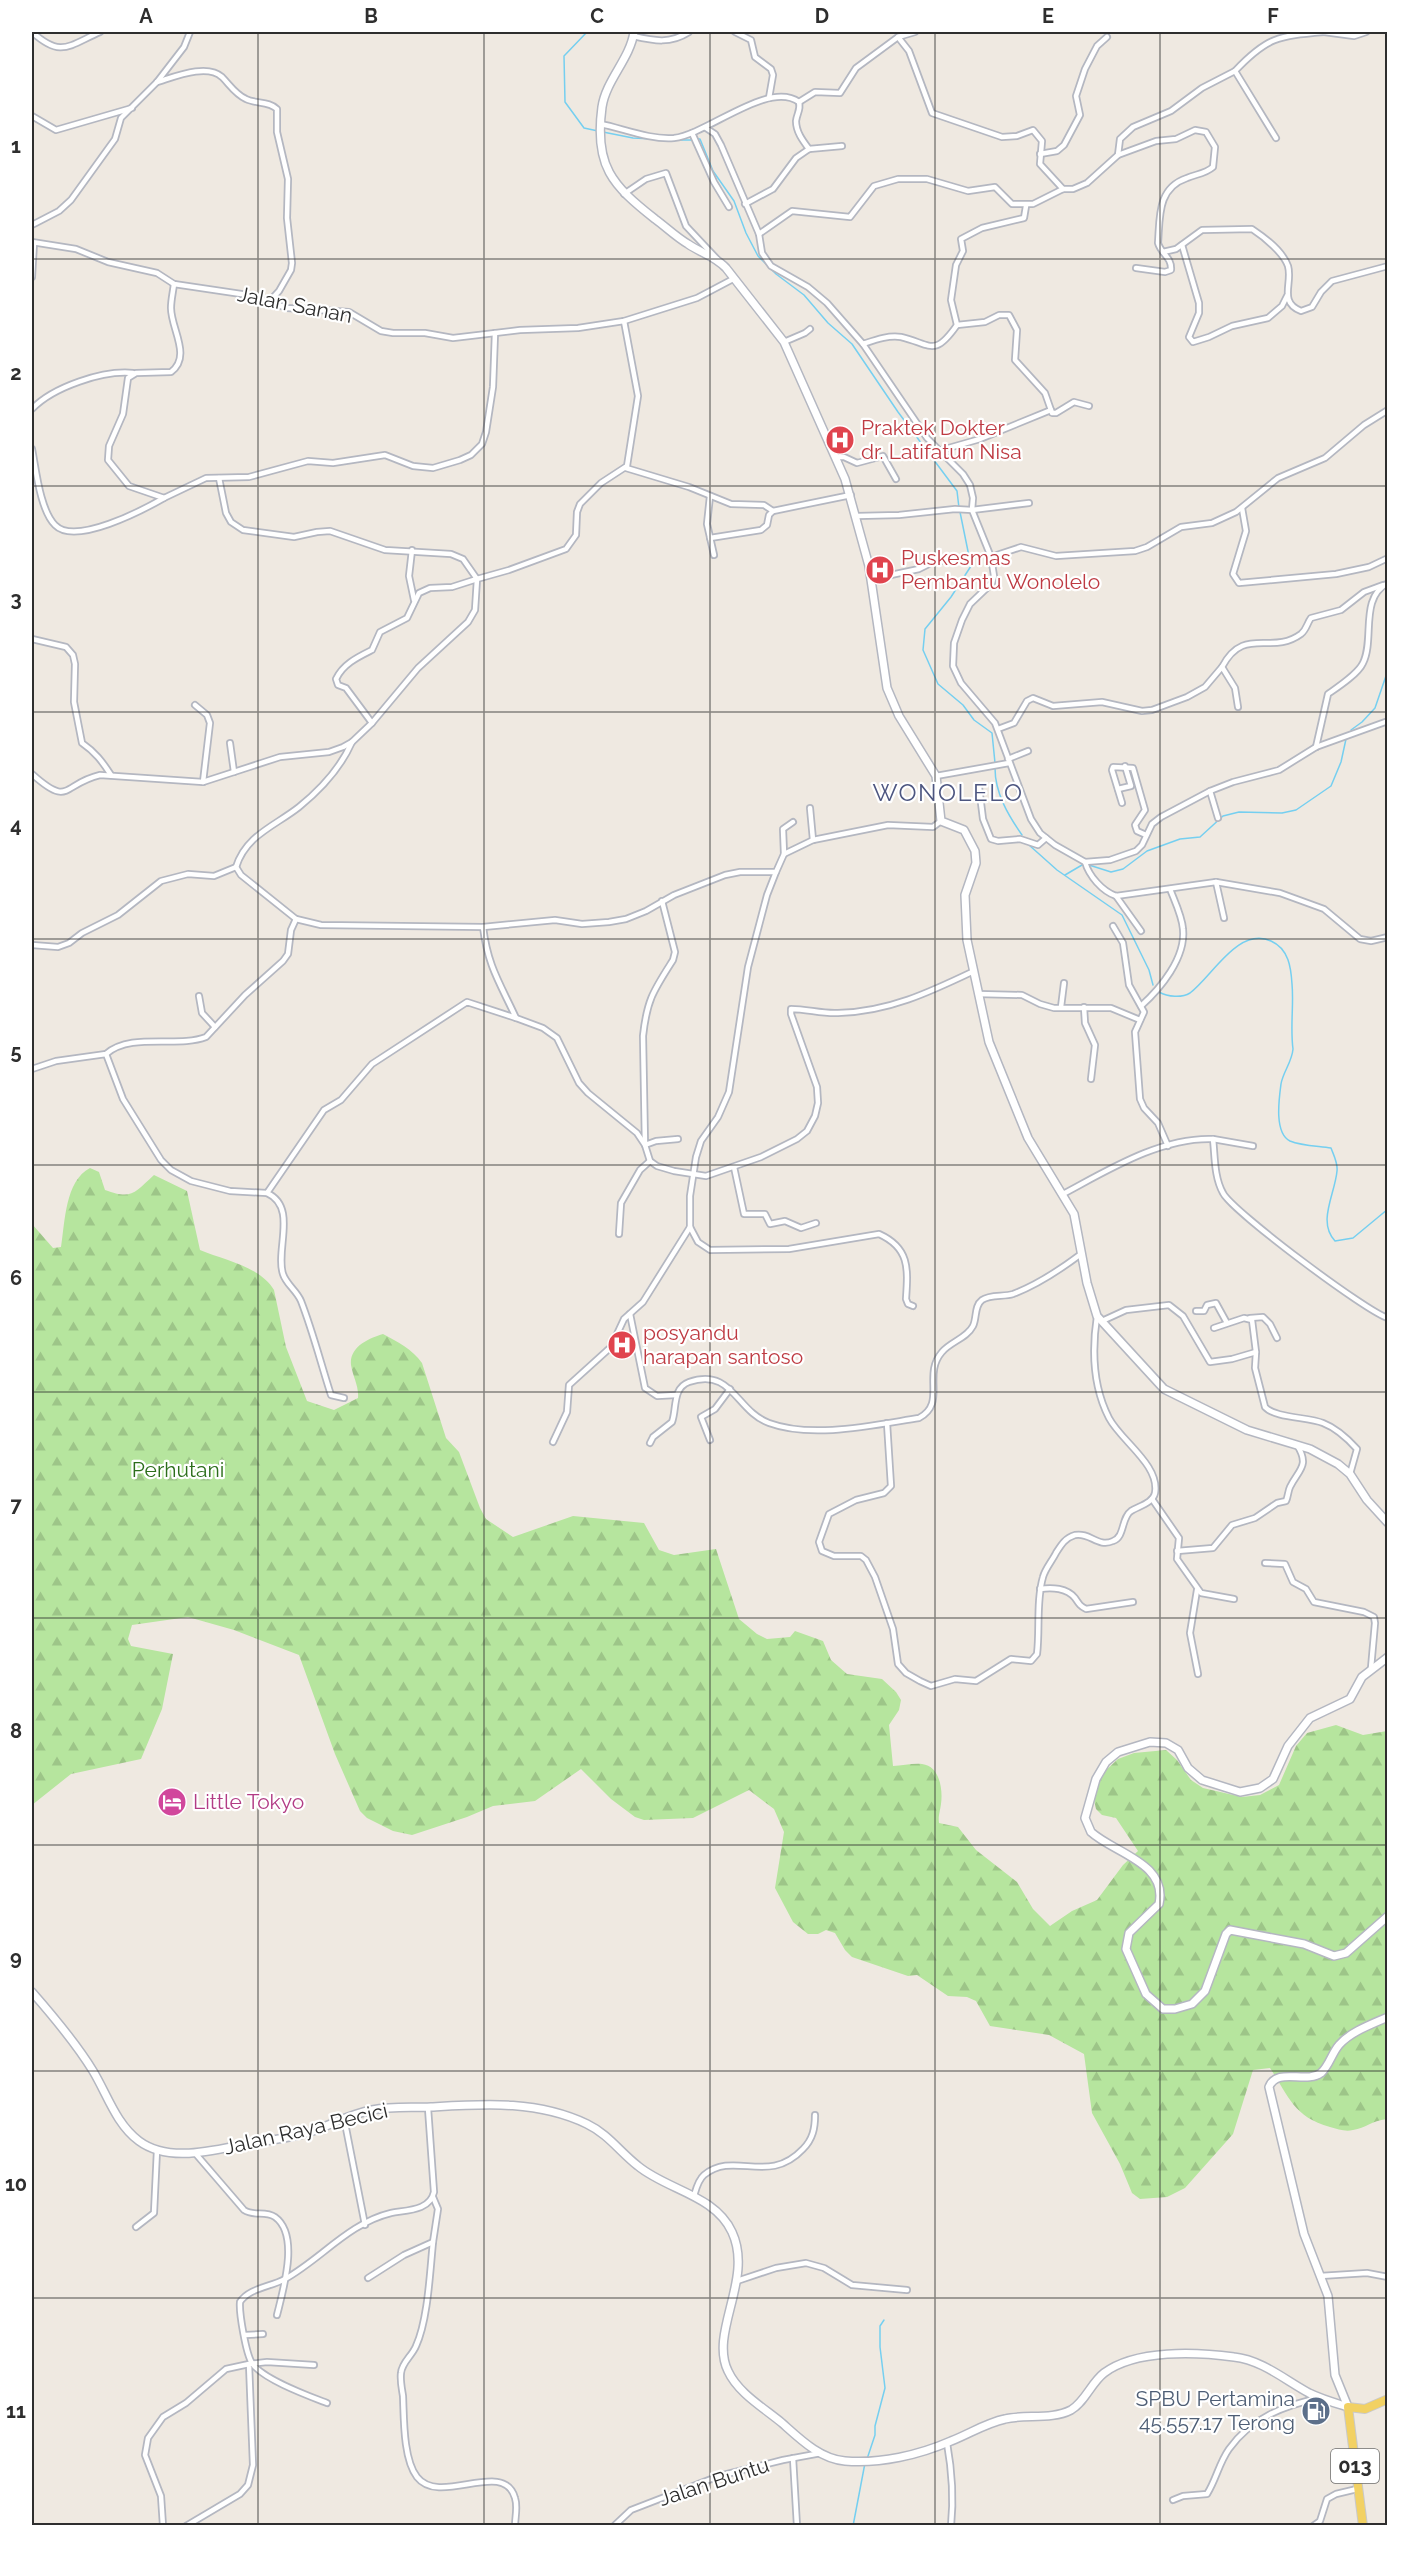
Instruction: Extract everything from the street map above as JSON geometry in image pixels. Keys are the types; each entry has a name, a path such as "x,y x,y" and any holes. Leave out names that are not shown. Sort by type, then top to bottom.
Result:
{"main road":[{"path":"634,34 604,97 601,125 607,169 624,194 688,245 717,259 784,342 836,457 851,495 872,579 887,688 899,716 936,776 941,821 963,830 975,851 976,863 965,895 968,947 988,1041 1028,1138 1074,1214 1092,1303 1100,1318 1164,1389 1247,1430 1297,1445 1338,1464 1350,1474 1367,1500 1388,1523"},
{"path":"1388,1657 1362,1677 1350,1699 1320,1712 1302,1727 1288,1746 1269,1784 1240,1792 1219,1786 1202,1780 1192,1773 1172,1746 1150,1742 1118,1752 1106,1762 1096,1779 1085,1818 1090,1832 1130,1856 1148,1870 1159,1885 1160,1904 1129,1933 1126,1949 1146,1994 1163,2009 1184,2008 1192,2004 1205,1991 1226,1934 1230,1930 1304,1944 1334,1956 1346,1953 1388,1916"},
{"name":"Jalan Raya Becici","path":"32,1992 92,2069 122,2123 140,2142 157,2150 195,2153 311,2132 344,2118 385,2108 516,2104 588,2124 615,2142 647,2173 694,2196 725,2222 731,2230 738,2250 740,2269 725,2338 724,2352 727,2370 740,2388 821,2453"},
{"path":"1348,2407 1335,2375 1331,2342 1331,2310 1305,2241 1292,2178 1269,2091 1273,2081 1279,2078 1317,2075 1345,2040 1371,2024 1388,2017"},
{"path":"821,2453 844,2461 901,2458 947,2443 1008,2418 1062,2413 1071,2410 1082,2401 1102,2374 1112,2368 1129,2361 1160,2355 1201,2354 1239,2357 1263,2366 1320,2398 1348,2407 1365,2409 1375,2407"},
{"path":"1351,2421 1359,2414 1388,2399"},
{"name":"013","path":"1348,2407 1363,2526"}],"street":[{"path":"32,32 52,48 60,49 100,32"},
{"path":"32,225 59,212 71,200 115,139 121,118 157,82 184,47 190,32"},
{"path":"634,34 663,42 676,39 689,32"},
{"path":"735,32 751,40 755,57 771,69 773,75 768,98"},
{"path":"799,102 815,92 840,93 856,68 898,37 915,32"},
{"path":"1118,155 1120,139 1133,127 1171,111 1202,88 1235,71 1254,50 1265,44 1283,36 1324,32 1354,36 1366,32"},
{"path":"898,37 909,51 932,114 1002,136 1017,136 1033,130 1042,141 1040,154 1042,169 1063,189"},
{"path":"1040,154 1057,151 1064,145 1080,115 1076,96 1085,69 1097,46 1107,37"},
{"path":"157,82 200,71 216,73 236,93 249,100 270,104 277,109 277,132 288,179 287,218 292,263 279,291 267,303"},
{"path":"1235,71 1276,138"},
{"path":"601,125 664,138 692,134 730,114 768,98 784,97 799,102"},
{"path":"799,102 798,133 809,149"},
{"path":"32,116 56,130 132,108"},
{"path":"706,128 717,137 759,234 762,253 771,266 817,294 863,344 915,422 939,451 963,474 970,485 973,498 972,510 991,556 994,576 992,583 970,604 954,643 952,654 956,675 998,729 1031,819 1046,838 1085,862 1110,860 1136,850 1142,845 1152,824 1210,791 1233,782 1279,770 1316,747 1388,721"},
{"path":"759,234 792,211 813,215 850,217 874,186 903,178 927,179 968,191 995,187 1012,204 1026,206 1063,189 1073,189 1087,183 1118,155 1156,141 1176,139 1195,130 1206,132 1214,142 1213,166 1204,173 1180,180 1165,194 1161,205 1158,243 1172,268 1170,271 1136,268"},
{"path":"692,134 714,182 729,207"},
{"path":"745,204 773,189 796,158 809,149 842,146"},
{"path":"624,194 646,179 667,174 687,226 717,259"},
{"path":"863,344 881,338 898,337 921,345 933,346 948,338 957,325 951,300 956,265 963,251 961,239 982,228 1024,218 1026,206"},
{"path":"1163,252 1182,245 1202,231 1252,230 1286,261 1289,269 1287,296 1282,306 1268,318 1232,327 1209,338 1193,342 1189,337 1199,313 1199,303 1182,245"},
{"path":"32,277 33,243"},
{"name":"Jalan Sanan","path":"33,243 76,249 108,262 157,273 174,284 248,295 287,308 350,312 375,328 393,333 425,333 453,338 578,328 624,321 697,298 733,279"},
{"path":"1287,296 1294,308 1306,311 1312,308 1321,292 1332,281 1388,266"},
{"path":"32,410 49,395 114,372 167,374 175,369 180,361 181,353 171,307 174,284"},
{"path":"957,325 986,322 999,315 1009,315 1017,330 1015,360 1045,393 1052,413 1074,402 1089,406"},
{"path":"624,321 638,396 626,468"},
{"path":"784,342 810,329"},
{"path":"32,449 49,515 55,525 62,530 79,531 113,522 206,478 249,477 308,461 333,463 380,456 390,456 422,468 446,466 471,455 482,444 494,387 495,333"},
{"path":"136,373 128,378 123,414 107,453 110,464 123,481 144,493 164,498"},
{"path":"939,451 980,439 1051,410"},
{"path":"991,556 1021,547 1056,556 1136,551 1147,547 1181,527 1212,523 1242,508 1278,478 1325,458 1364,425 1388,410"},
{"path":"836,457 844,457 856,463 883,456 896,479"},
{"path":"372,723 346,687 338,685 336,679 353,659 372,650 380,632 407,618 414,600 423,590 452,586 509,570 566,549 576,535 577,512 580,504 601,483 626,468 689,487 731,504 764,505 773,511"},
{"path":"32,774 45,787 56,792 72,789 94,777 111,775 203,782 280,758 334,751 352,742 372,723 418,668 468,622 475,610 477,579 469,566 456,556 412,550 385,550 330,531 317,531 294,537 243,530 236,527 225,513 219,478"},
{"path":"710,538 761,530 767,525 768,515 773,511 851,495"},
{"path":"710,496 707,510 714,555"},
{"path":"857,516 899,515 955,509 972,510 1029,503"},
{"path":"1242,508 1246,528 1233,574 1239,583 1336,574 1369,567 1388,558"},
{"path":"412,550 409,576 414,600"},
{"path":"872,579 919,569 931,562 944,560"},
{"path":"998,729 1014,723 1027,701 1033,698 1053,706 1102,702 1132,709 1152,710 1178,701 1205,687 1241,645 1254,642 1278,643 1294,639 1305,631 1311,618 1341,610 1364,592 1385,584"},
{"path":"1316,747 1328,694 1342,685 1363,663 1372,604 1376,594 1385,584"},
{"path":"32,639 66,647 74,656 74,702 82,743 96,753 111,775"},
{"path":"1222,667 1235,688 1238,707"},
{"path":"195,705 207,715 210,723 203,782"},
{"path":"32,945 58,947 69,943 82,933 118,915 161,881 188,874 214,876 236,867 243,851 251,841 306,801 341,764 352,742"},
{"path":"230,743 234,772"},
{"path":"936,776 997,765 1028,751"},
{"path":"1122,803 1113,767 1125,766 1133,768 1145,810 1135,825 1137,831 1146,835"},
{"path":"1118,789 1131,786 1125,766"},
{"path":"979,787 983,819 990,839 998,841 1020,838 1038,845 1046,838"},
{"path":"1210,791 1218,818"},
{"path":"810,808 813,840"},
{"path":"784,854 813,840 888,825 933,827 941,821"},
{"path":"553,1442 567,1412 569,1385 607,1352 615,1341 624,1319 643,1302 690,1227 693,1175 701,1141 718,1118 729,1092 748,967 767,895 784,854 783,829 793,822"},
{"path":"1085,862 1089,872 1103,888 1116,896 1141,931"},
{"path":"236,867 241,875 296,919 321,925 483,927 555,920 582,924 626,920 662,901 725,875 740,872 776,872"},
{"path":"1116,896 1216,882 1280,893 1324,909 1360,939 1371,941 1388,937"},
{"path":"1216,882 1224,918"},
{"path":"1141,1006 1163,983 1182,944 1182,921 1170,889"},
{"path":"662,901 675,952 673,960 648,1004 645,1018 643,1036 645,1145 650,1161 657,1166 693,1175 706,1176 771,1153 807,1131 815,1116 818,1103 817,1087 791,1009 834,1014 873,1011 925,994 974,971"},
{"path":"32,1069 56,1061 106,1054 126,1044 203,1038 244,995 283,961 288,954 296,919"},
{"path":"1113,926 1124,943 1130,985 1144,1013 1135,1032 1140,1099 1144,1108 1158,1123 1168,1146"},
{"path":"483,927 486,953 496,979 516,1018"},
{"path":"1061,1007 1064,983"},
{"path":"978,994 1022,994 1047,1006 1111,1008 1140,1020"},
{"path":"199,996 202,1013 215,1027"},
{"path":"267,1193 324,1110 341,1100 378,1059 466,1002 543,1028 557,1038 579,1083 588,1093 620,1117 637,1133 645,1145"},
{"path":"1084,1007 1085,1023 1095,1044 1091,1079"},
{"path":"106,1054 123,1100 161,1160 171,1170 191,1181 230,1191 267,1193 273,1196 285,1219 281,1253 284,1275 301,1302 331,1395 344,1398"},
{"path":"645,1145 678,1138"},
{"path":"1063,1194 1140,1156 1194,1138 1213,1138 1253,1146"},
{"path":"1213,1138 1220,1187 1228,1201 1364,1307 1388,1318"},
{"path":"619,1233 621,1203 643,1166 650,1161"},
{"path":"734,1167 744,1214 761,1213 765,1214 770,1224 785,1221 801,1228 816,1223"},
{"path":"690,1227 698,1242 710,1250 789,1249 879,1234 899,1247 907,1263 906,1299 908,1304 913,1306"},
{"path":"650,1443 652,1437 672,1422 676,1395 683,1385 704,1379 724,1383 743,1405 763,1420 796,1430 887,1423 919,1418 931,1410 935,1365 941,1353 972,1328 978,1304 982,1300 1015,1293 1081,1254"},
{"path":"1196,1311 1204,1311 1207,1305 1216,1304 1227,1323"},
{"path":"887,1423 891,1486 884,1493 856,1500 830,1514 819,1542 822,1551 861,1556 871,1567 893,1629 897,1658 901,1668 920,1682 931,1686 955,1679 976,1681 1011,1659 1031,1661 1037,1654 1040,1589 1043,1575 1065,1540 1079,1535 1087,1536 1098,1543 1113,1541 1120,1534 1128,1513 1152,1499 1155,1488 1152,1472 1124,1440 1110,1420 1102,1403 1096,1377 1094,1337 1100,1318 1126,1310 1169,1305 1183,1316 1210,1362 1233,1359 1256,1352"},
{"path":"630,1314 639,1351 640,1373 645,1388 657,1396 676,1395"},
{"path":"1214,1328 1227,1323 1263,1317 1270,1324 1276,1338"},
{"path":"1250,1318 1253,1323 1256,1352 1255,1368 1264,1407 1274,1413 1317,1421 1338,1431 1357,1449 1358,1453 1350,1474"},
{"path":"710,1440 701,1417 715,1409 730,1389"},
{"path":"1177,1551 1213,1548 1232,1525 1255,1518 1277,1503 1286,1501 1290,1487 1302,1465 1302,1453 1297,1445"},
{"path":"1152,1499 1179,1538 1178,1562 1197,1590 1203,1594 1234,1599"},
{"path":"1266,1563 1285,1564 1292,1580 1306,1589 1314,1602 1364,1612 1374,1617 1371,1668"},
{"path":"1040,1589 1069,1592 1082,1608 1086,1609 1133,1602"},
{"path":"1197,1590 1190,1633 1198,1674"},
{"path":"429,2108 433,2197 438,2209 421,2328 416,2346 401,2371 402,2421 413,2469 420,2480 441,2487 457,2487 484,2480 505,2486 513,2493 516,2501 515,2526"},
{"path":"694,2196 703,2175 724,2165 762,2168 788,2162 807,2145 815,2129 815,2115"},
{"path":"344,2118 365,2225"},
{"path":"136,2227 154,2214 157,2150"},
{"path":"195,2153 244,2211 251,2214 268,2214 280,2222 288,2240 285,2278 277,2315"},
{"path":"186,2526 240,2494 248,2485 253,2465 250,2363 240,2309 244,2296 285,2278 334,2242 386,2214 418,2208 433,2197"},
{"path":"368,2278 404,2255 433,2242"},
{"path":"737,2281 776,2268 806,2263 824,2268 852,2285 907,2290"},
{"path":"1320,2276 1367,2273 1388,2277"},
{"path":"245,2335 263,2334"},
{"path":"250,2363 269,2377 327,2403"},
{"path":"163,2526 161,2496 145,2455 148,2438 163,2417 186,2403 226,2368 250,2363 314,2365"},
{"path":"1173,2500 1183,2496 1207,2494 1230,2448 1262,2418 1290,2404 1320,2398"},
{"path":"947,2443 953,2503 951,2526"},
{"name":"Jalan Buntu","path":"614,2526 631,2510 719,2476 821,2453"},
{"path":"793,2458 796,2526"},
{"path":"1313,2526 1320,2521 1327,2499 1357,2489"}],"green space":[{"name":"Perhutani","path":"90,1168 99,1172 105,1190 114,1193 132,1193 154,1175 187,1191 200,1250 251,1270 260,1275 274,1290 286,1347 307,1401 334,1410 358,1398 351,1359 361,1344 372,1338 383,1334 414,1354 422,1363 446,1438 459,1452 480,1508 486,1519 513,1537 573,1516 644,1523 659,1550 674,1555 716,1549 739,1619 757,1634 767,1639 790,1637 795,1631 823,1641 831,1660 847,1674 882,1679 901,1700 899,1710 889,1725 893,1766 922,1764 933,1769 939,1780 941,1792 939,1823 958,1827 976,1850 1017,1882 1033,1909 1050,1926 1072,1911 1097,1900 1123,1865 1138,1851 1116,1818 1102,1815 1096,1809 1094,1800 1097,1781 1118,1759 1134,1753 1166,1750 1177,1760 1191,1780 1203,1788 1242,1797 1260,1795 1279,1785 1296,1746 1307,1733 1336,1725 1363,1735 1387,1731 1387,2119 1350,2131 1318,2123 1300,2112 1270,2068 1253,2070 1233,2134 1185,2188 1167,2197 1140,2199 1132,2193 1120,2164 1092,2113 1084,2054 1049,2035 990,2026 976,2001 967,1997 948,1996 917,1975 908,1976 852,1957 835,1933 826,1930 818,1934 808,1934 793,1922 775,1888 784,1832 774,1809 749,1790 693,1818 644,1820 635,1817 611,1799 581,1769 535,1801 493,1806 412,1835 393,1831 367,1818 360,1811 335,1754 299,1655 234,1630 188,1617 132,1625 128,1639 131,1646 173,1654 162,1709 141,1759 71,1774 32,1805 32,1224 53,1248 61,1247 65,1214 71,1192 75,1182"}],"waterway":[{"path":"587,32 564,56 565,102 584,128 598,131"},
{"path":"603,132 633,138 654,139"},
{"path":"698,139 700,139 713,171 734,201 758,256 776,274 804,295 828,323 852,344 898,412 957,491 959,508"},
{"path":"668,140 693,140"},
{"path":"960,512 971,566 951,597 925,629 923,650 938,684 963,705 974,720 992,733 995,763"},
{"path":"1351,730 1375,708 1388,670"},
{"path":"1089,865 1111,872 1123,869 1147,851 1180,839 1200,837 1223,816 1239,812 1282,813 1296,810 1331,786 1341,762 1346,739"},
{"path":"995,768 997,786 1003,803 1022,835"},
{"path":"1029,845 1057,870 1122,915 1149,970 1153,985"},
{"path":"1065,875 1082,865"},
{"path":"1159,992 1175,996 1190,993 1226,955 1248,941 1259,938 1277,944 1290,965 1293,1000 1293,1049 1281,1084 1279,1098 1282,1131 1285,1137 1295,1143 1331,1148 1337,1168 1328,1207 1327,1225 1335,1241 1353,1238 1388,1209"},
{"path":"867,2459 875,2435 875,2426 885,2388 880,2347 880,2326 884,2320"},
{"path":"853,2526 865,2463"}],"place":[{"name":"Praktek Dokter dr. Latifatun Nisa","path":"840,440"},
{"name":"Puskesmas Pembantu Wonolelo","path":"880,570"},
{"name":"posyandu harapan santoso","path":"622,1345"},
{"name":"Little Tokyo","path":"172,1802"},
{"name":"SPBU Pertamina 45.557.17 Terong","path":"1316,2411"}],"district":[{"name":"WONOLELO","path":"948,793"}]}
